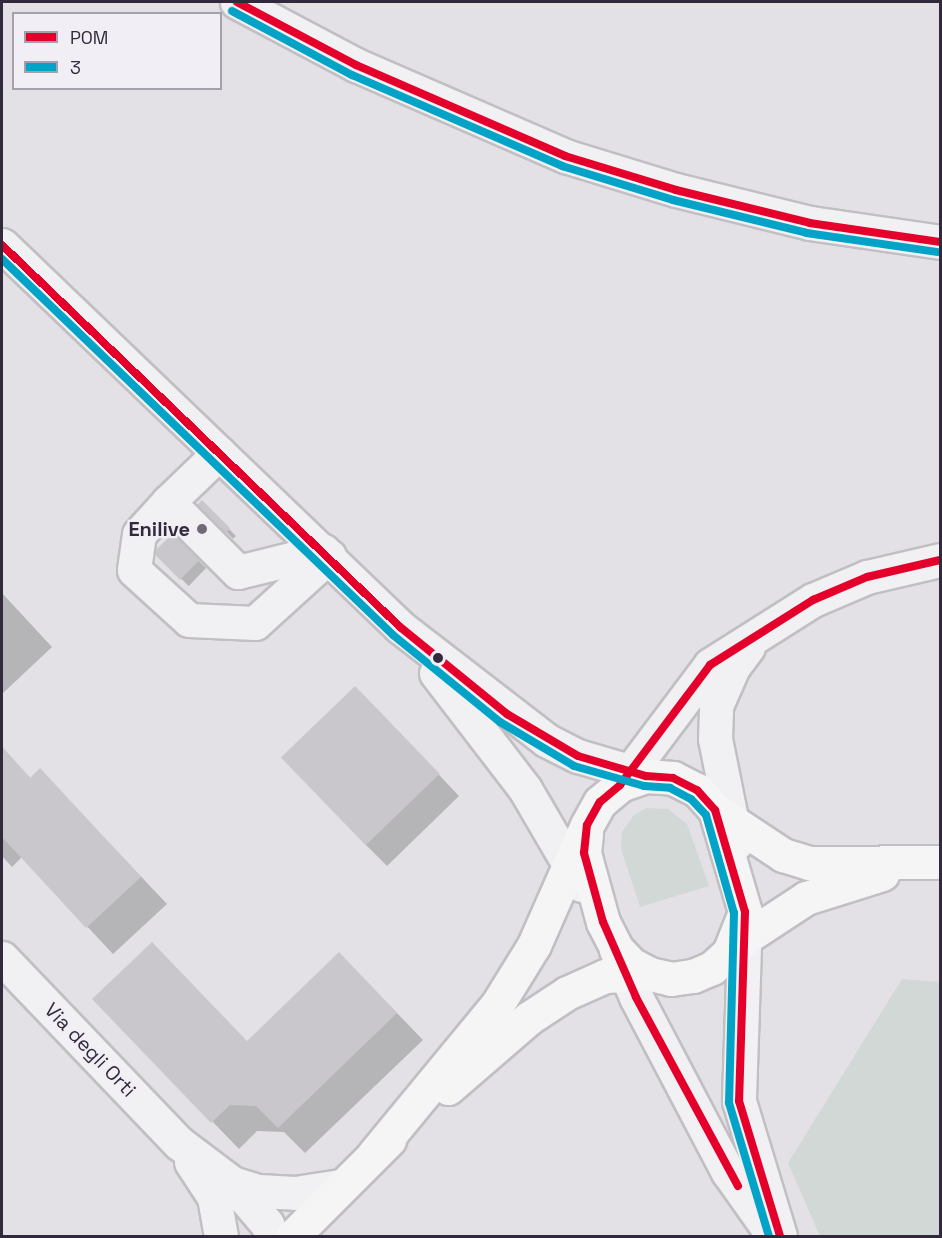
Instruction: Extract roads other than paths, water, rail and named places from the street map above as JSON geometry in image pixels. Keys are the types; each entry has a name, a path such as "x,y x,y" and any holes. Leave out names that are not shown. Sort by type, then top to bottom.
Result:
{"main road":[{"path":"374,1154 497,1005 534,945 587,825 600,802 632,778 681,782 697,790 724,816 783,855 809,863 928,863"},
{"path":"724,816 740,924"},
{"path":"587,825 584,853 624,955 671,979 693,976 712,968 740,924 806,898 928,863"},
{"path":"293,1236 374,1154 529,1018 605,976 624,955"}],"street":[{"path":"237,2 356,65 565,156 676,190 810,223 940,242"},
{"path":"2,244 326,554 399,627 507,714 578,756 632,778 680,701 710,665 813,600 867,577 940,560"},
{"path":"219,453 168,502 139,534 134,570 189,620 255,623 326,554"},
{"path":"168,502 238,572 326,554"},
{"path":"399,627 525,789 624,955 728,1172 774,1236"},
{"path":"724,816 715,739 717,706 733,666 754,638"},
{"path":"578,756 627,742 680,701"},
{"path":"740,924 739,1101 780,1236"},
{"name":"Via degli Orti","path":"2,958 223,1190"},
{"path":"223,1190 295,1193 341,1186"},
{"path":"221,1236 223,1190"},
{"path":"223,1190 250,1236"},
{"path":"223,1190 267,1224 272,1236"}],"place":[{"name":"Enilive","path":"202,529"}]}
